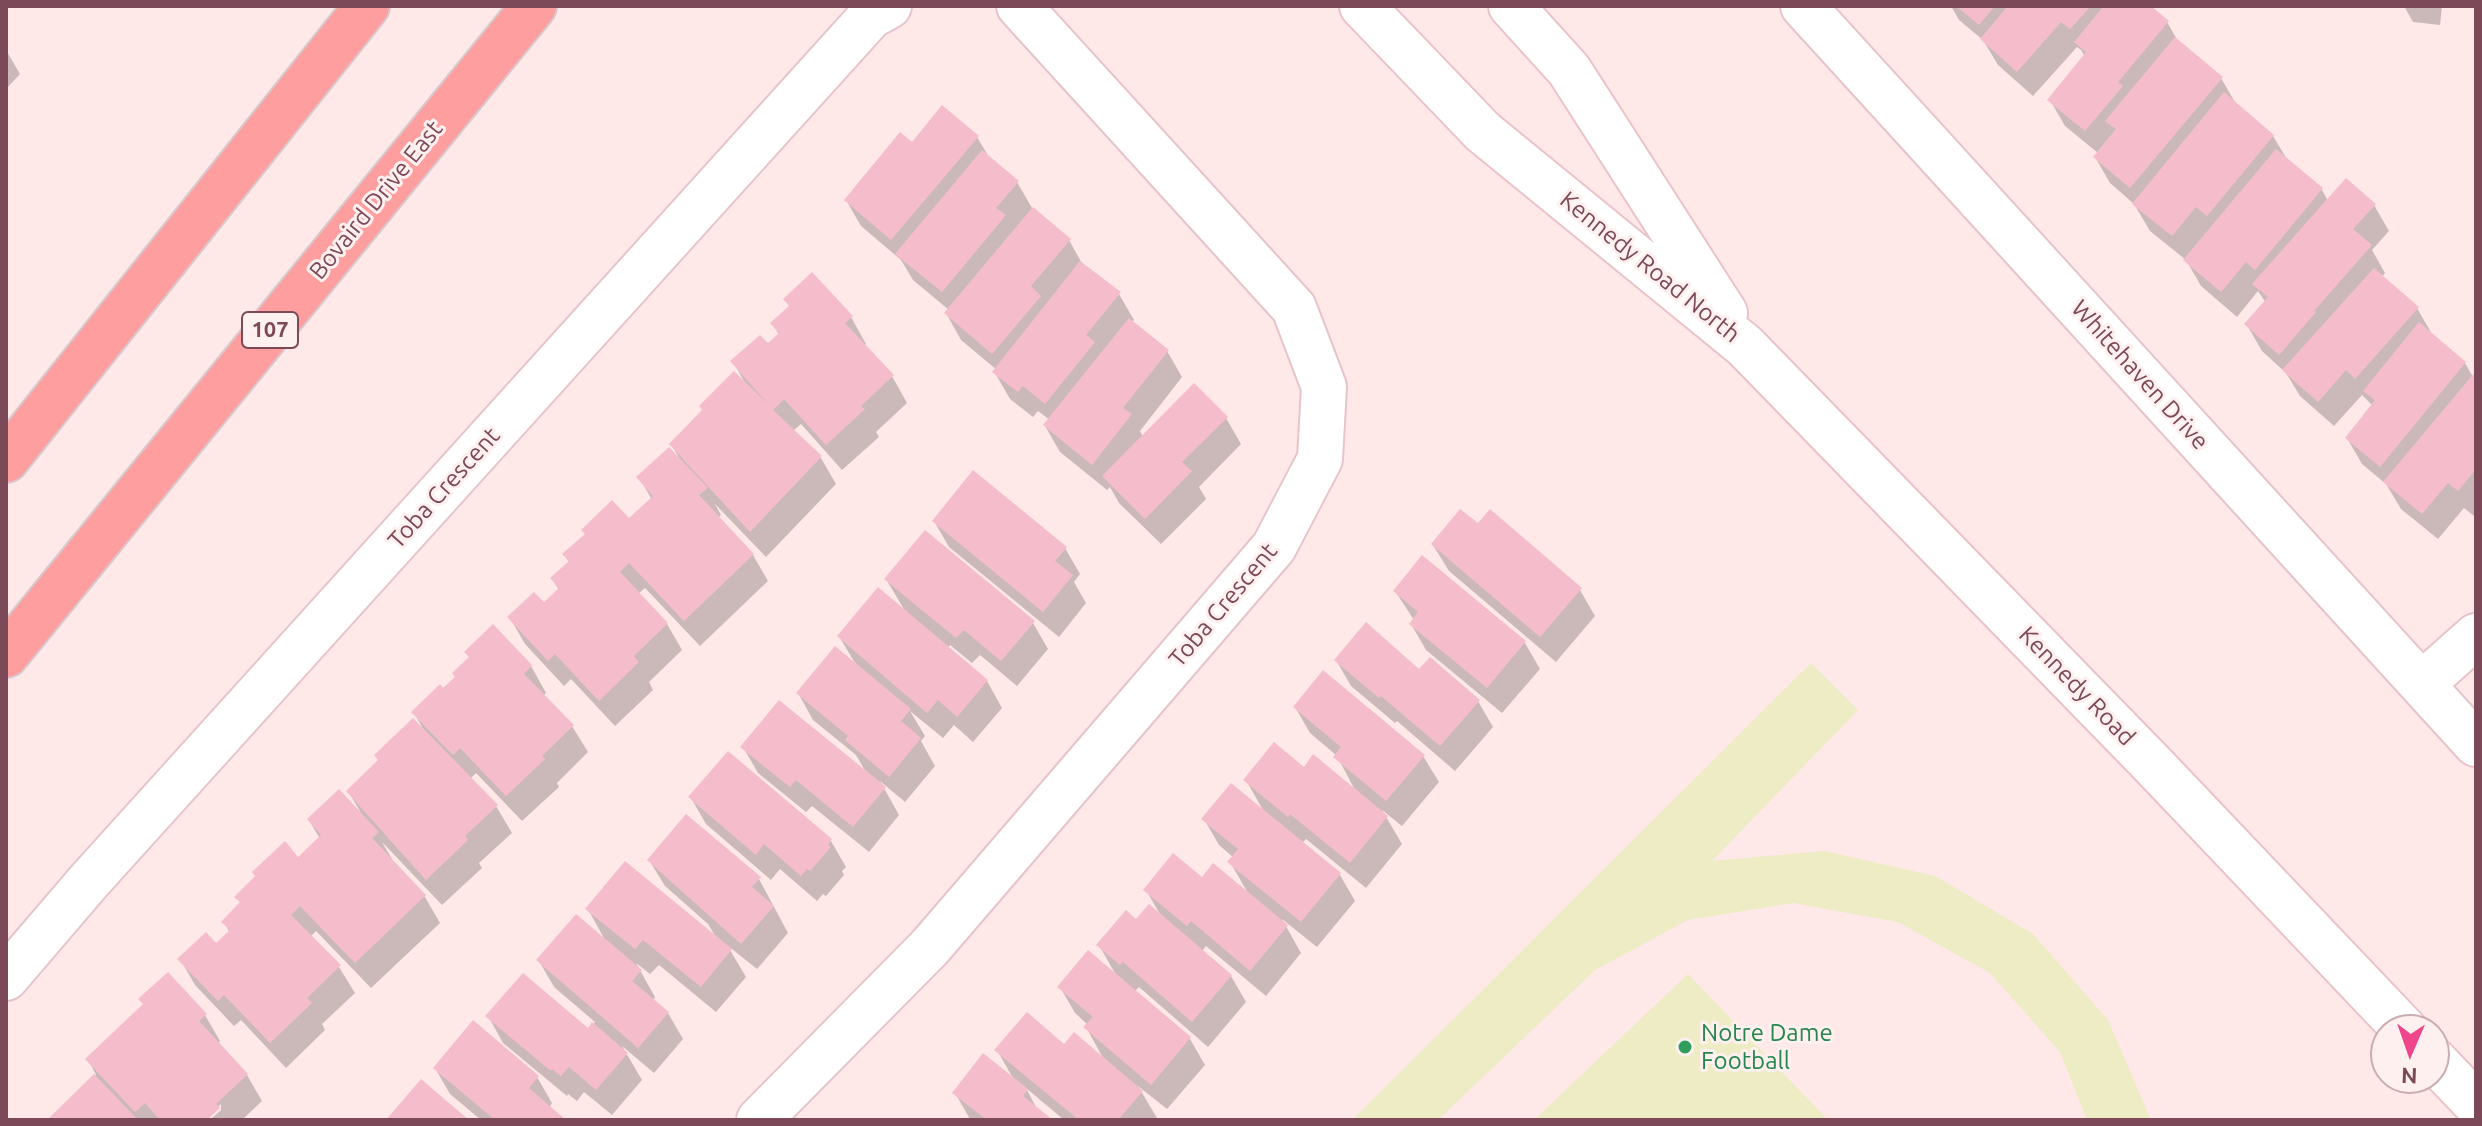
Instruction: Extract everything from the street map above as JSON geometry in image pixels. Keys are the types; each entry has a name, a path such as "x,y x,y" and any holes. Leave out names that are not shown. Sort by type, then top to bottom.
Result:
{"main road":[{"path":"6,460 367,6"},
{"name":"Bovaird Drive East","path":"6,655 534,6"}],"street":[{"name":"Toba Crescent","path":"6,978 89,881 860,28 871,16 889,6"},
{"name":"Toba Crescent","path":"759,1120 930,947 1274,547 1320,459 1324,387 1294,308 1019,6"},
{"name":"Kennedy Road North","path":"1362,6 1483,132 1745,346"},
{"name":"Kennedy Road North","path":"1511,6 1569,70 1745,346"},
{"name":"Whitehaven Drive","path":"1803,6 2476,744"},
{"name":"Kennedy Road","path":"1745,346 2156,768 2390,1014"},
{"path":"2422,684 2476,636"},
{"path":"2450,1077 2476,1104"}],"green space":[{"path":"1811,663 1858,710 1712,861 1824,851 1935,876 2033,934 2108,1020 2151,1120 2087,1120 2060,1052 1990,973 1898,922 1793,903 1688,920 1595,970 1438,1120 1352,1120"},
{"name":"Notre Dame Football","path":"1688,974 1828,1120 1534,1120"}],"building":[{"path":"1956,6 1995,6 1979,25"},
{"path":"2008,6 2091,6 2070,29 2061,22 2017,72 1980,39"},
{"path":"2104,6 2151,6 2169,21 2118,82 2123,86 2085,131 2047,100 2086,52 2074,42"},
{"path":"2175,37 2223,77 2130,188 2093,157 2116,129 2105,121"},
{"path":"2224,92 2274,135 2207,216 2196,207 2172,236 2132,204"},
{"path":"942,105 979,136 891,240 844,200 900,132 912,142"},
{"path":"2276,149 2323,188 2255,270 2246,262 2221,292 2183,260"},
{"path":"982,150 1019,181 996,208 1006,215 942,292 895,254"},
{"path":"2346,178 2376,204 2353,229 2372,245 2279,355 2244,324 2268,297 2252,284"},
{"path":"1033,207 1071,239 1031,286 1041,296 992,354 944,313"},
{"path":"1080,261 1121,292 1086,335 1095,342 1045,404 1023,386 1018,392 992,372"},
{"path":"2374,268 2419,307 2355,379 2346,370 2318,402 2282,370"},
{"path":"812,272 853,316 845,323 894,375 861,406 865,409 826,445 784,399 773,410 822,456 750,532 669,444 702,410 699,406 734,371 769,405 730,361 760,335 768,343 779,333 770,323 789,306 783,299"},
{"path":"1129,318 1169,350 1123,408 1132,414 1092,465 1043,425"},
{"path":"2419,322 2466,362 2380,467 2345,438 2375,400 2363,391"},
{"path":"2476,371 2476,469 2458,491 2448,483 2422,514 2383,482"},
{"path":"1194,383 1228,417 1182,462 1192,471 1145,519 1102,476"},
{"path":"669,447 708,488 699,495 754,554 684,621 629,563 620,572 668,623 634,656 639,662 599,701 555,654 548,661 507,617 534,592 544,602 559,588 550,578 569,561 562,554 585,534 581,530 612,500 629,518 653,496 636,477"},
{"path":"973,470 1067,547 1055,561 1073,575 1043,612 932,521"},
{"path":"1460,509 1478,523 1490,509 1582,588 1540,637 1431,544"},
{"path":"925,530 1035,621 1001,661 964,630 956,638 884,579"},
{"path":"1422,555 1526,641 1487,688 1409,624 1418,612 1393,591"},
{"path":"878,587 988,680 957,717 938,700 927,713 837,636"},
{"path":"1366,622 1419,669 1430,657 1480,700 1440,746 1334,660"},
{"path":"493,624 532,665 524,674 574,725 542,756 545,759 506,796 460,748 453,755 411,712 440,684 443,688 455,677 452,673 469,657 464,652"},
{"path":"835,646 911,709 901,721 921,738 889,777 845,740 848,736 796,693"},
{"path":"1323,670 1425,755 1386,801 1333,757 1341,747 1293,707"},
{"path":"779,700 886,787 853,827 796,780 790,787 740,747"},
{"path":"413,718 498,805 465,836 468,840 426,880 346,791 378,760 374,755"},
{"path":"1274,742 1304,767 1313,754 1388,816 1350,863 1243,780"},
{"path":"728,751 832,839 828,845 831,847 810,871 807,869 801,876 764,844 756,855 688,797"},
{"path":"1231,783 1341,873 1301,922 1227,862 1238,849 1201,819"},
{"path":"339,789 379,832 372,838 426,895 355,963 300,906 291,915 341,965 307,998 312,1003 270,1043 224,995 218,1001 177,959 206,932 216,943 230,930 221,922 240,902 234,897 255,876 252,872 285,841 298,857 321,835 307,819"},
{"path":"686,814 761,877 752,887 774,906 741,944 647,860"},
{"path":"1173,853 1202,877 1213,863 1288,925 1250,971 1191,921 1187,926 1143,890"},
{"path":"625,861 732,949 701,987 643,940 635,949 585,909"},
{"path":"1149,904 1232,975 1192,1022 1123,962 1120,965 1096,945 1126,910 1136,919"},
{"path":"576,914 642,970 632,981 669,1012 638,1048 536,960"},
{"path":"1088,950 1191,1037 1151,1085 1083,1027 1093,1017 1057,987"},
{"path":"168,972 207,1014 199,1021 248,1074 216,1104 220,1108 207,1120 160,1120 145,1103 135,1112 85,1059 143,1004 138,999"},
{"path":"523,973 588,1028 592,1022 628,1053 596,1090 569,1067 561,1076 551,1071 485,1016"},
{"path":"1027,1012 1064,1044 1074,1032 1143,1091 1118,1120 1079,1120 994,1050"},
{"path":"473,1020 539,1076 529,1088 566,1120 495,1120 433,1068"},
{"path":"983,1053 1028,1089 1023,1096 1053,1120 987,1120 952,1093"},
{"path":"94,1074 138,1120 47,1120"},
{"path":"421,1079 469,1120 386,1120"}],"place":[{"name":"Notre Dame Football","path":"1685,1047"}]}
